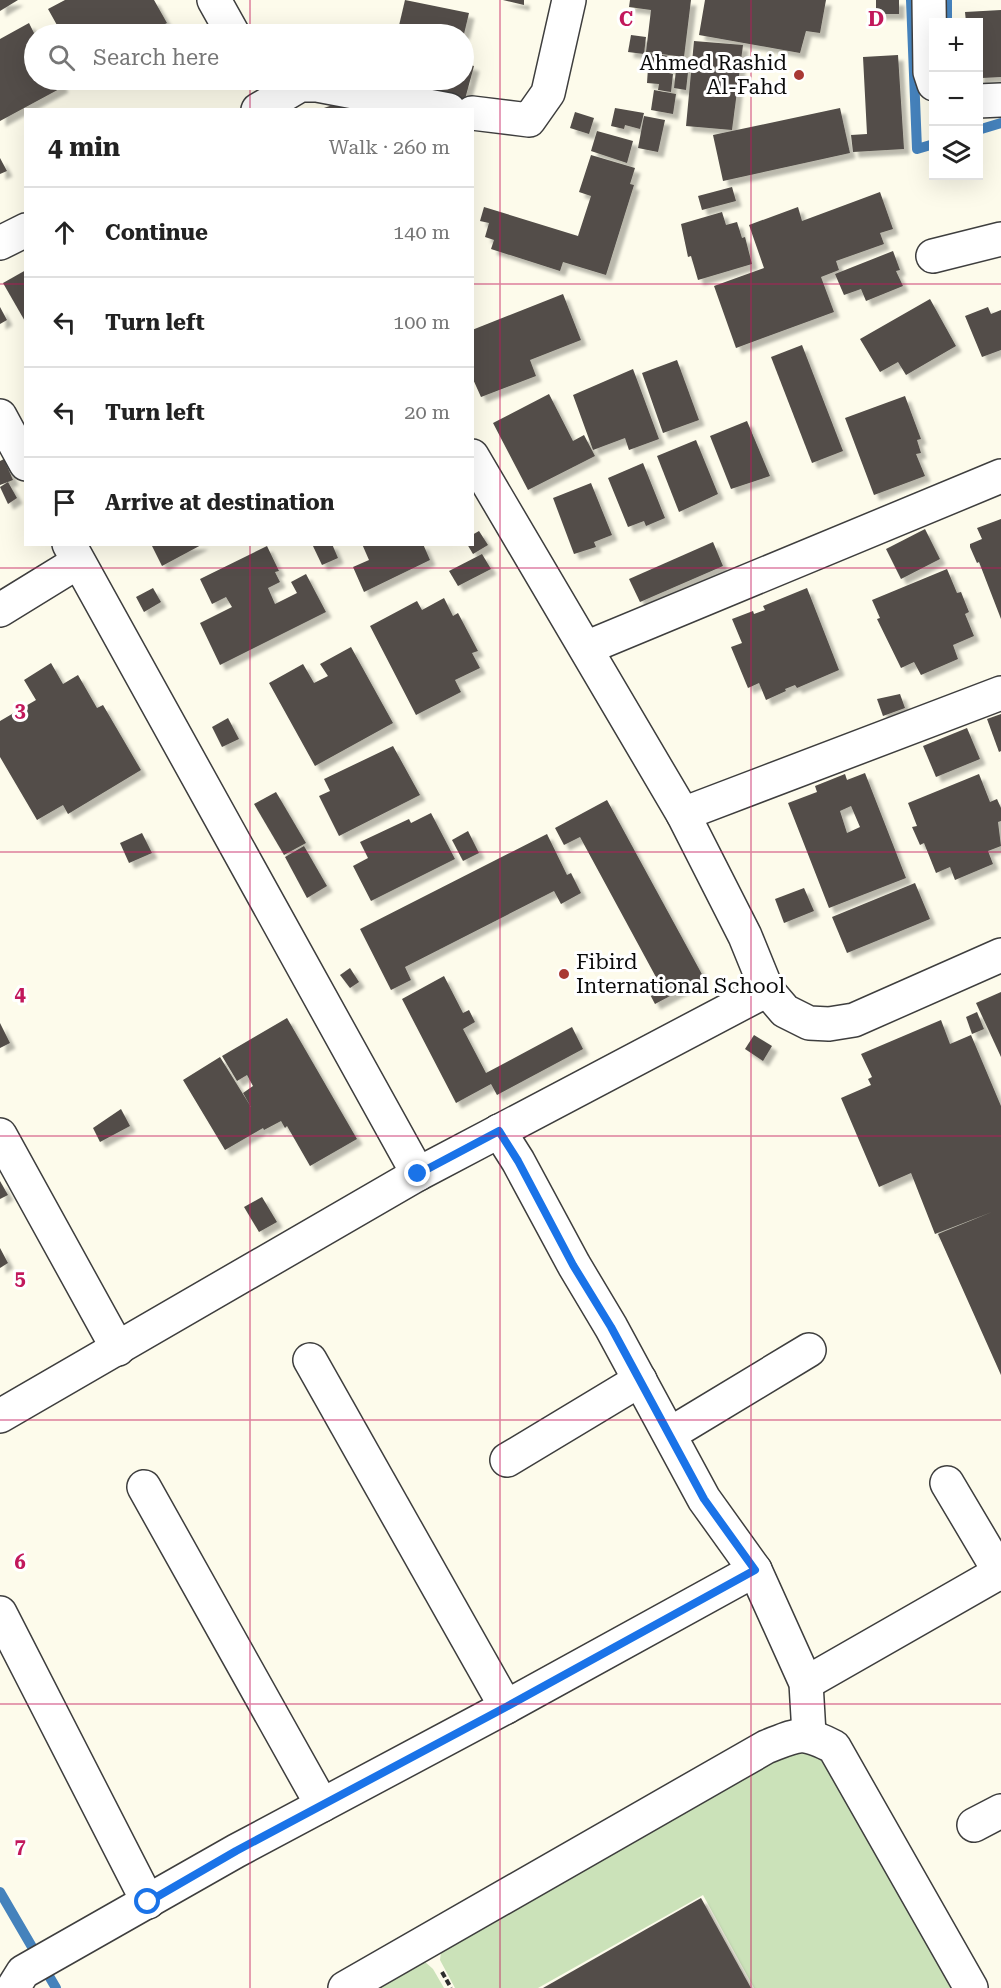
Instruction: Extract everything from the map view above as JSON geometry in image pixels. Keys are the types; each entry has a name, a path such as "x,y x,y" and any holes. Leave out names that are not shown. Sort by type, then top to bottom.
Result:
{"street":[{"path":"214,0 227,24"},
{"path":"474,113 529,120 548,93 569,0"},
{"path":"929,0 930,72"},
{"path":"265,100 288,90"},
{"path":"343,90 438,108"},
{"path":"983,101 1001,100"},
{"path":"0,243 24,231"},
{"path":"933,256 1001,239"},
{"path":"0,416 24,460"},
{"path":"474,459 683,814 745,936 767,990 785,1011 809,1023 830,1024 854,1020 1001,955"},
{"path":"586,648 1001,476"},
{"path":"0,610 73,553 418,1174"},
{"path":"683,814 1001,693"},
{"path":"0,1416 418,1174 767,990"},
{"path":"499,1131 640,1380 704,1499 755,1570 806,1683 809,1734"},
{"path":"0,1135 118,1349"},
{"path":"670,1434 809,1350"},
{"path":"310,1360 506,1707"},
{"path":"507,1460 640,1380"},
{"path":"806,1683 1000,1573 946,1484"},
{"path":"144,1487 322,1804"},
{"path":"13,1988 23,1972 322,1804 506,1707 755,1570"},
{"path":"0,1612 148,1902"},
{"path":"345,1988 766,1748 794,1736 809,1734 834,1747 972,1988"}],"green space":[{"path":"794,1751 810,1752 823,1758 960,1988 754,1988 703,1895 538,1988 455,1988 440,1960 442,1943"},
{"path":"424,1961 433,1969 444,1988 366,1988"}],"building":[{"path":"0,0 18,0 0,11"},
{"path":"65,0 154,0 167,23 56,24 48,9"},
{"path":"405,0 469,13 466,24 399,24"},
{"path":"503,0 524,0 524,5"},
{"path":"630,0 691,0 684,57 646,52 651,10 629,7"},
{"path":"705,0 826,0 820,33 806,31 800,53 699,35"},
{"path":"876,0 899,0 899,14 876,14"},
{"path":"1001,10 1001,77 983,78 983,18 966,18 965,12"},
{"path":"24,26 24,90 57,90 0,121 0,39"},
{"path":"631,35 646,37 644,54 628,52"},
{"path":"694,41 743,45 732,130 686,126"},
{"path":"650,53 661,55 659,67 648,66"},
{"path":"662,55 677,57 677,62 689,64 686,90 674,88 676,70 660,68"},
{"path":"898,55 904,149 853,152 851,135 867,134 863,57"},
{"path":"648,68 673,74 671,92 658,90 659,84 647,83"},
{"path":"428,90 467,90 465,99"},
{"path":"654,90 676,94 673,114 651,110"},
{"path":"350,99 353,108 324,108"},
{"path":"615,108 644,113 640,129 625,125 624,129 611,126"},
{"path":"840,108 850,153 723,181 713,135"},
{"path":"575,112 594,118 589,134 570,128"},
{"path":"644,116 665,120 658,152 638,148"},
{"path":"597,131 633,141 627,163 591,151"},
{"path":"591,155 635,168 630,184 634,185 606,275 563,262 560,271 491,249 494,240 485,237 489,223 480,221 484,207 578,236 591,196 579,192"},
{"path":"0,158 7,171 0,174"},
{"path":"732,187 736,201 702,210 698,196"},
{"path":"880,192 893,229 880,233 884,244 836,261 839,270 821,277 834,312 736,348 714,286 764,268 749,225 798,207 802,221"},
{"path":"722,212 726,225 737,222 742,238 745,237 752,264 698,280 691,256 688,257 681,224"},
{"path":"893,251 900,270 896,271 903,286 866,301 861,289 844,295 835,274"},
{"path":"24,271 24,320 3,283"},
{"path":"563,294 581,340 530,360 536,376 481,397 474,381 474,329"},
{"path":"930,299 956,346 906,375 898,362 880,372 860,339"},
{"path":"0,307 7,320 0,324"},
{"path":"988,307 991,314 1001,310 1001,350 982,357 965,316"},
{"path":"802,345 843,451 812,463 771,357"},
{"path":"677,360 699,420 663,433 642,373"},
{"path":"633,369 659,439 629,450 625,438 593,450 573,395"},
{"path":"549,394 573,441 584,435 595,456 528,490 493,423"},
{"path":"905,396 921,439 917,440 921,453 916,454 925,476 874,495 845,418"},
{"path":"747,421 770,476 731,489 710,436"},
{"path":"696,440 718,494 679,512 657,456"},
{"path":"4,459 13,480 0,485 0,461"},
{"path":"643,463 665,518 646,526 644,521 628,527 608,478"},
{"path":"8,482 17,498 8,504 0,487"},
{"path":"591,483 612,535 594,542 596,547 574,554 553,498"},
{"path":"1001,519 1001,619 970,544 982,539 977,528"},
{"path":"925,529 940,559 901,579 886,549"},
{"path":"479,531 488,545 473,554 468,546 474,546 474,534"},
{"path":"713,542 723,566 640,602 629,579"},
{"path":"152,546 199,546 162,566"},
{"path":"267,546 279,571 275,572 280,582 268,588 275,604 297,593 291,582 306,574 326,612 220,665 200,623 232,607 226,597 212,604 200,579"},
{"path":"313,546 333,546 338,558 322,565"},
{"path":"363,546 424,546 430,560 364,592 353,567 369,560"},
{"path":"482,554 491,569 458,586 449,571"},
{"path":"947,569 957,593 961,592 969,612 965,614 974,636 953,645 958,659 921,675 914,662 901,668 877,619 880,618 872,600"},
{"path":"153,588 161,602 144,612 136,597"},
{"path":"807,588 839,670 797,688 795,685 785,689 786,691 766,700 759,683 748,688 731,647 742,643 732,619 753,611 754,614 765,610 763,606"},
{"path":"444,598 453,616 458,613 478,651 472,653 480,668 455,680 461,692 416,715 370,626 417,601 422,610"},
{"path":"351,647 393,723 315,766 269,683 303,664 314,683 328,676 320,664"},
{"path":"51,663 63,684 78,675 97,708 103,705 141,770 68,814 63,805 37,820 0,757 0,721 36,700 24,680"},
{"path":"900,694 905,708 883,716 877,699"},
{"path":"1001,714 1001,751 999,752 987,719"},
{"path":"228,718 239,739 222,747 212,727"},
{"path":"967,728 980,759 936,777 923,746"},
{"path":"393,746 420,795 339,836 319,796 330,791 324,779"},
{"path":"865,773 906,878 829,908 788,803 817,792 815,786 845,774 847,780","holes":["851,806 860,827 847,833 840,811"]},
{"path":"979,774 990,802 997,799 1001,808 1001,821 998,822 1001,846 988,851 993,864 955,880 950,867 936,873 924,843 920,845 912,827 917,826 908,803"},
{"path":"276,792 306,843 284,855 254,804"},
{"path":"607,800 704,978 655,1004 645,985 657,979 580,837 564,845 555,828"},
{"path":"431,813 455,859 371,901 353,866 368,858 360,842 409,819 411,823"},
{"path":"468,831 479,853 463,861 452,840"},
{"path":"142,833 152,853 129,863 120,843"},
{"path":"547,834 567,875 571,873 581,893 561,904 554,891 405,967 411,980 391,990 360,929"},
{"path":"304,846 327,886 307,898 285,857"},
{"path":"915,883 930,919 847,953 832,917"},
{"path":"804,888 814,911 784,923 775,899"},
{"path":"350,968 359,982 350,988 340,975"},
{"path":"444,976 463,1013 469,1010 475,1022 463,1029 486,1073 572,1027 583,1049 497,1095 491,1084 456,1103 402,999"},
{"path":"1001,992 1001,1057 976,1003"},
{"path":"977,1012 984,1029 972,1034 966,1017"},
{"path":"287,1018 357,1139 310,1166 287,1126 285,1128 281,1121 264,1130 263,1128 225,1150 183,1080 220,1057 251,1107 243,1093 253,1086 247,1075 237,1081 222,1056"},
{"path":"941,1020 950,1044 971,1035 1001,1106 1001,1375 938,1234 992,1212 935,1234 911,1173 879,1187 841,1098 871,1085 868,1079 872,1077 861,1054"},
{"path":"0,1023 10,1043 0,1048"},
{"path":"754,1035 772,1046 763,1061 745,1049"},
{"path":"121,1109 130,1126 100,1142 93,1128"},
{"path":"0,1181 8,1195 0,1199"},
{"path":"262,1197 277,1222 259,1232 244,1207"},
{"path":"0,1248 8,1263 0,1268"},
{"path":"701,1898 751,1988 543,1988"}],"waterway":[{"path":"911,0 917,149 929,145"},
{"path":"947,0 947,18"},
{"path":"983,128 1001,123"},
{"path":"0,1892 56,1988"}],"place":[{"name":"Ahmed Rashid Al-Fahd","path":"799,75"},
{"name":"Fibird International School","path":"564,974"}],"route":[{"path":"148,1902 236,1851 506,1707 755,1570 704,1499 611,1327 573,1265 518,1161 499,1131 418,1174"}]}
